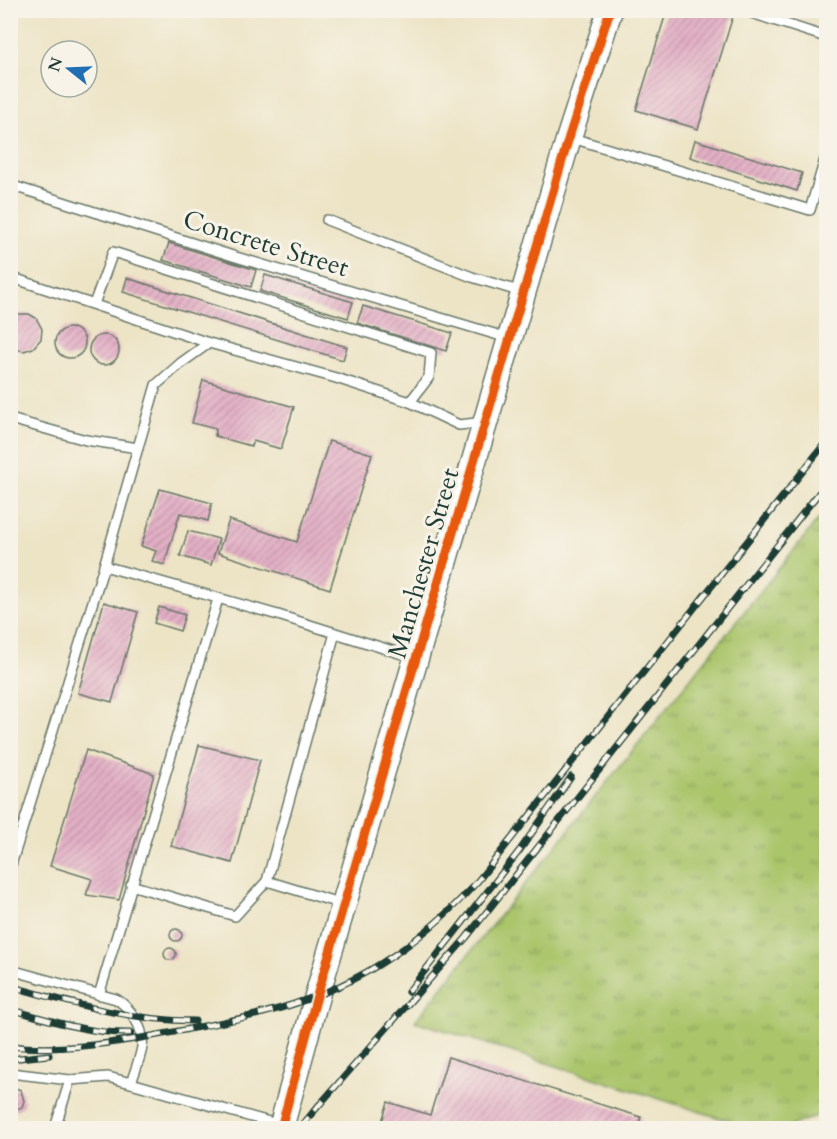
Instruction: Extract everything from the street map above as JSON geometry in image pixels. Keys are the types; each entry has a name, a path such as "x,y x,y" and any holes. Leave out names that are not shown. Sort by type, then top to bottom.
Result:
{"street":[{"name":"Manchester Street","path":"281,1127 569,137 610,10"}],"lane":[{"path":"742,10 826,37"},
{"path":"569,137 810,210 826,156"},
{"name":"Concrete Street","path":"10,185 237,257 511,339"},
{"path":"327,220 472,277 524,293"},
{"path":"94,304 113,252 431,353 429,377 410,402"},
{"path":"10,277 209,343 336,378 410,402 459,425 486,422"},
{"path":"10,868 104,566 156,385 209,343"},
{"path":"10,419 86,440 138,448"},
{"path":"104,566 417,659"},
{"path":"99,995 218,599"},
{"path":"131,885 235,916 267,881 335,633"},
{"path":"267,881 344,905"},
{"path":"10,968 116,999 124,1004 139,1026 143,1045 131,1083"},
{"path":"10,1073 70,1080 108,1077 281,1127"},
{"path":"55,1128 70,1080"}],"green space":[{"path":"826,510 826,1112 786,1128 751,1128 415,1021"}],"building":[{"path":"667,10 716,10 733,16 698,129 636,110"},
{"path":"695,140 802,173 797,191 690,157"},
{"path":"169,243 256,270 251,287 163,260"},
{"path":"265,275 353,302 348,318 260,291"},
{"path":"127,278 347,347 343,360 123,292"},
{"path":"363,306 452,333 446,351 357,323"},
{"path":"18,314 29,314 36,318 42,329 41,339 33,348 24,351 10,345 10,320"},
{"path":"70,328 81,332 85,343 81,354 70,358 59,354 55,343 59,332"},
{"path":"104,335 115,339 119,350 115,361 104,365 93,361 89,350 93,339"},
{"path":"203,380 294,407 281,449 253,441 251,446 215,436 216,429 192,423"},
{"path":"329,441 372,454 330,589 218,553 229,520 297,542"},
{"path":"160,489 212,503 208,521 180,513 164,565 152,561 156,551 141,546"},
{"path":"188,531 219,539 211,565 180,556"},
{"path":"104,602 138,612 112,702 78,693"},
{"path":"159,607 185,615 180,631 154,623"},
{"path":"199,745 260,760 232,863 171,846"},
{"path":"86,750 154,774 119,900 86,895 92,879 50,866"},
{"path":"178,929 182,935 178,941 174,941 170,933"},
{"path":"172,948 175,949 175,959 168,960 165,959 164,952 165,949"},
{"path":"448,1057 641,1117 638,1128 380,1128 388,1102 430,1115"},
{"path":"10,1086 21,1090 24,1101 22,1107 12,1111"},
{"path":"10,1118 15,1121 19,1128 10,1128"},
{"path":"69,1122 87,1128 67,1128"}],"railway":[{"path":"10,1046 51,1048 92,1045 154,1036 252,1016 325,993 380,964 406,947 454,906 477,882 826,442"},
{"path":"314,1111 466,938 826,484"},
{"path":"408,992 520,850 571,777"},
{"path":"10,986 79,1005 125,1014 195,1021"},
{"path":"10,1009 85,1029 131,1033"},
{"path":"10,1059 49,1055"},
{"path":"300,1128 319,1105"}],"cycle path":[{"path":"281,1128 317,996 569,137 610,10"}]}
